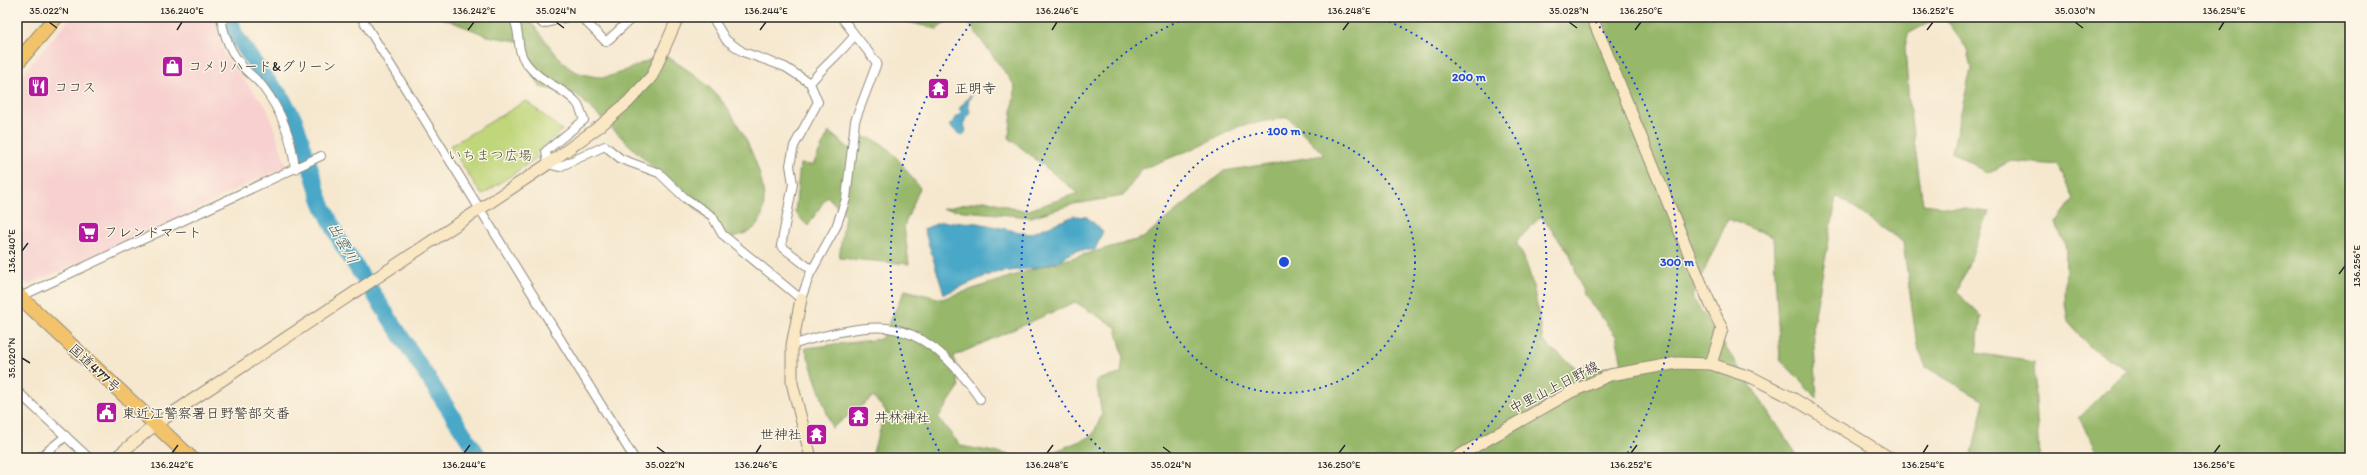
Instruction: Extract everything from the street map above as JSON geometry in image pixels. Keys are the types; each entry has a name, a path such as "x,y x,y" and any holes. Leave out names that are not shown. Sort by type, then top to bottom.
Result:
{"highway":[{"path":"17,50 46,17"},
{"path":"17,63 56,17"},
{"name":"国道477号","path":"19,296 191,458"}],"street":[{"path":"220,17 224,37 231,52 262,85 284,120 292,144 295,169"},
{"path":"361,17 634,458"},
{"path":"513,17 518,28 520,53 525,62 537,77 568,95 578,104 584,120 546,151 548,164"},
{"path":"536,17 544,24 568,17"},
{"path":"581,17 606,42 633,17"},
{"path":"115,458 156,424 379,274 548,164 600,126 628,102 652,76 678,17"},
{"path":"712,17 726,40 743,52 785,68 810,84 818,102 794,146 790,165 793,184 781,246 812,270"},
{"path":"810,458 792,383 792,345 801,299 812,270 836,227 846,199 851,176 852,138 855,121 877,63 841,17"},
{"path":"1592,17 1703,288 1722,329 1711,364"},
{"path":"810,84 823,67 840,54 855,35"},
{"path":"548,164 559,167 605,146 621,159 659,173 685,198 712,216 722,234 801,299"},
{"path":"19,296 304,166 321,156"},
{"path":"792,345 820,336 872,328 889,328 906,333 922,341 952,363 964,375 980,399"},
{"name":"中里山上日野線","path":"1455,458 1571,392 1610,375 1677,363 1711,364 1753,378 1794,399 1890,458"},
{"path":"17,391 89,458"},
{"path":"39,458 66,436"}],"shaded area":[{"path":"71,17 216,17 224,55 267,108 287,167 263,176 164,225 28,285 17,275 17,81"},
{"path":"1498,17 1518,17 1501,24"}],"green space":[{"path":"440,17 527,17 566,65 574,71 598,77 606,77 628,70 656,57 664,55 677,63 696,76 713,91 723,102 744,136 760,175 764,195 763,212 757,225 739,236 727,238 576,94 540,87 524,53 522,42 488,36"},
{"path":"888,17 953,17 937,29"},
{"path":"964,17 1498,17 1502,24 1518,17 1938,17 1908,34 1905,47 1909,105 1923,204 1989,212 1957,293 1981,316 1976,353 2034,362 2039,458 1971,458 1984,401 1926,367 1917,345 1903,242 1837,196 1813,325 1817,398 1780,359 1773,237 1728,219 1692,297 1799,458 1039,458 1092,436 1102,415 1096,380 1121,374 1123,356 1116,327 1075,302 954,356 959,387 938,418 961,446 1027,458 871,458 886,411 873,397 832,428 805,348 881,339 905,290 942,299 1040,267 1143,238 1224,171 1324,155 1288,117 1240,126 1195,148 1142,169 1123,196 1074,204 1031,217 942,209 985,200 1026,211 1078,193 1009,138 1015,86","holes":["1541,216 1570,254 1584,295 1616,336 1622,364 1597,370 1587,364 1579,370 1543,342 1531,278 1516,242"]},
{"path":"1944,17 2350,17 2350,458 2101,458 2079,418 2127,370 2089,346 2068,322 2065,303 2066,249 2056,223 2074,198 2058,165 2011,161 1988,173 1952,152 1971,69 1967,49"},
{"name":"いちまつ広場","path":"526,101 562,130 535,154 538,157 482,195 450,146"},
{"path":"829,132 855,153 861,138 870,138 879,142 895,156 920,188 904,226 909,264 839,258 845,215 827,196 808,226 795,213 800,164 813,165"}],"water":[{"path":"972,93 968,103 970,112 963,124 966,130 963,136 949,126 962,111 959,109"},
{"path":"1074,216 1087,217 1103,231 1095,250 1077,250 1058,261 1035,268 993,273 944,294 924,229 941,222 978,223 1029,234"}],"waterway":[{"name":"出雲川","path":"230,17 235,34 262,74 281,96 295,120 322,204 342,245 480,458"}],"place":[{"name":"コメリハード&グリーン","path":"173,66"},
{"name":"ココス","path":"38,87"},
{"name":"正明寺","path":"938,88"},
{"name":"フレンドマート","path":"88,232"},
{"name":"東近江警察署日野警部交番","path":"106,413"},
{"name":"井林神社","path":"858,417"},
{"name":"世神社","path":"817,434"}]}
